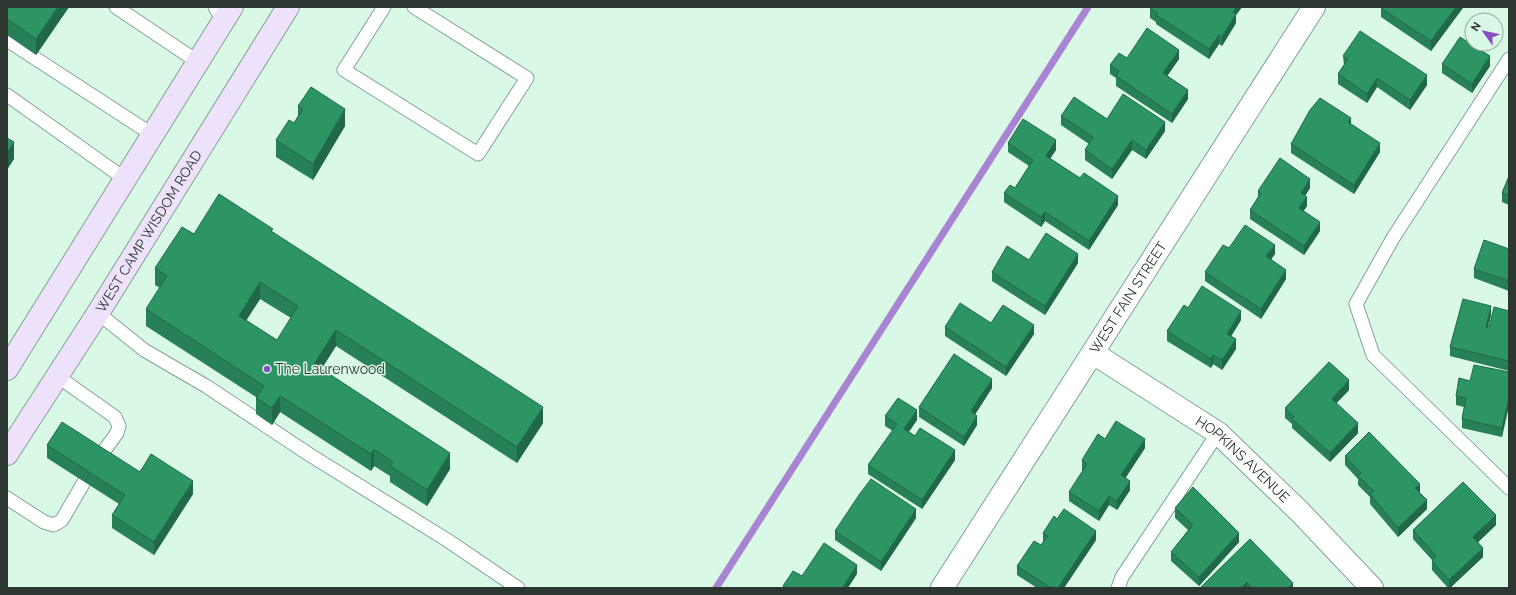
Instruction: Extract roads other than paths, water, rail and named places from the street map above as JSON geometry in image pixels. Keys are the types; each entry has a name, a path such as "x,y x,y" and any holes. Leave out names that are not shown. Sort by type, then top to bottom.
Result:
{"main road":[{"name":"WEST CAMP WISDOM ROAD","path":"7,454 98,313 288,7"},
{"path":"7,368 198,62 223,12"}],"street":[{"name":"WEST FAIN STREET","path":"942,588 1314,7"},
{"name":"HOPKINS AVENUE","path":"1093,353 1218,433 1300,512 1372,588"}],"lane":[{"path":"116,7 198,62"},
{"path":"378,9 344,70 478,154 527,78 414,7"},
{"path":"7,40 153,135"},
{"path":"1509,59 1393,238 1356,304 1373,355 1509,488"},
{"path":"7,96 125,179"},
{"path":"98,313 144,350 206,386 310,455 447,540 518,588"},
{"path":"57,376 116,417 119,426 117,433 98,458"},
{"path":"1118,588 1122,577 1218,433"},
{"path":"7,498 44,522 54,525 62,520 84,482"}],"waterway":[{"path":"716,588 1088,7"}],"place":[{"name":"The Laurenwood","path":"267,369"}]}
